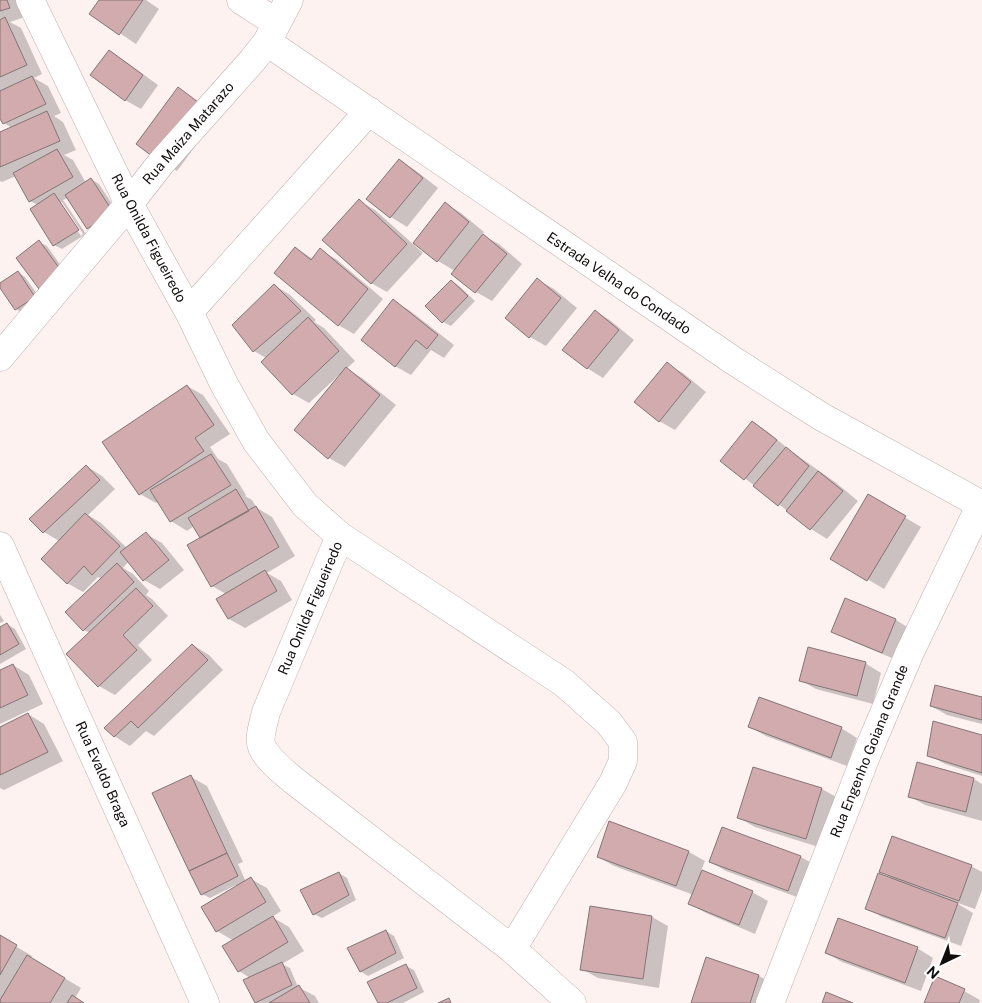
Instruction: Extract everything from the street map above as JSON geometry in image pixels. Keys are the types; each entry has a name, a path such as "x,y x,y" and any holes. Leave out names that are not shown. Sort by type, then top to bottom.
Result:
{"street":[{"name":"Rua Onilda Figueiredo","path":"30,0 129,204 189,312 224,384 256,441 305,505 340,536 266,712 262,747 277,766 292,780 512,949 572,1003"},
{"name":"Estrada Velha do Condado","path":"241,0 278,22 369,112 734,361 822,417 981,505"},
{"name":"Rua Maíza Matarazo","path":"0,356 129,204 161,162 278,22"},
{"path":"189,312 369,112"},
{"name":"Rua Engenho Goiana Grande","path":"770,1003 868,750 906,661 981,505"},
{"path":"340,536 564,683 609,723 623,742 623,761 613,783 512,949"},
{"name":"Rua Evaldo Braga","path":"0,546 205,1003"}],"building":[{"path":"0,0 7,0 10,8 0,11"},
{"path":"99,0 143,0 119,35 89,14"},
{"path":"5,17 27,65 0,77 0,20"},
{"path":"109,50 143,75 125,101 90,75"},
{"path":"32,76 46,104 3,124 0,119 0,91"},
{"path":"178,87 202,105 161,163 136,144"},
{"path":"47,111 60,141 0,167 0,132"},
{"path":"57,149 73,177 29,202 13,173"},
{"path":"399,159 423,178 390,218 366,199"},
{"path":"91,178 113,212 87,229 65,195"},
{"path":"54,193 79,230 53,246 30,209"},
{"path":"359,199 407,244 371,284 322,240"},
{"path":"445,202 469,222 437,262 413,243"},
{"path":"483,234 507,254 475,293 451,274"},
{"path":"39,240 62,272 39,289 16,258"},
{"path":"295,247 311,260 320,248 368,289 338,326 274,273"},
{"path":"18,271 35,297 15,310 0,288 0,283"},
{"path":"537,278 561,298 529,338 505,318"},
{"path":"451,280 468,296 442,323 425,306"},
{"path":"274,284 301,311 253,352 232,325"},
{"path":"393,299 438,335 427,349 416,340 395,367 361,340"},
{"path":"595,310 619,330 587,369 562,350"},
{"path":"308,317 339,351 292,395 261,362"},
{"path":"667,362 691,382 659,422 634,402"},
{"path":"346,367 380,395 328,459 294,430"},
{"path":"187,385 214,425 195,438 204,451 139,495 102,442"},
{"path":"752,421 777,440 744,480 720,461"},
{"path":"786,447 809,466 778,506 753,486"},
{"path":"211,454 231,485 170,522 150,490"},
{"path":"86,465 100,480 43,533 29,519"},
{"path":"818,471 843,491 810,530 786,511"},
{"path":"236,489 249,511 200,538 188,518"},
{"path":"868,494 906,516 867,581 830,559"},
{"path":"256,506 279,547 211,587 187,545"},
{"path":"85,513 120,546 92,575 84,566 67,584 41,559"},
{"path":"146,532 169,560 143,581 120,552"},
{"path":"117,563 134,582 83,631 65,612"},
{"path":"265,570 277,591 228,619 216,599"},
{"path":"136,588 153,606 123,635 137,650 98,687 66,654"},
{"path":"845,598 896,619 882,653 831,632"},
{"path":"7,623 19,644 0,655 0,627"},
{"path":"192,644 208,660 138,728 131,721 114,737 104,728"},
{"path":"808,647 866,662 857,696 799,681"},
{"path":"13,664 28,695 0,708 0,670"},
{"path":"935,685 982,697 982,720 930,706"},
{"path":"759,697 842,727 831,758 748,727"},
{"path":"28,713 48,752 0,775 0,727"},
{"path":"933,721 982,735 982,773 927,756"},
{"path":"917,762 974,778 966,812 908,797"},
{"path":"753,767 822,788 806,839 737,818"},
{"path":"191,775 227,853 189,871 152,793"},
{"path":"609,821 689,851 676,886 597,857"},
{"path":"722,827 801,856 788,891 709,862"},
{"path":"892,836 972,865 959,901 879,872"},
{"path":"227,853 238,876 201,895 189,871"},
{"path":"702,870 753,891 739,925 688,904"},
{"path":"339,872 349,895 313,915 300,890"},
{"path":"878,873 958,903 945,938 865,909"},
{"path":"251,877 266,902 216,932 201,907"},
{"path":"590,906 652,916 643,979 580,970"},
{"path":"273,916 288,942 238,972 222,946"},
{"path":"838,918 918,947 905,983 825,953"},
{"path":"386,930 396,953 360,972 347,948"},
{"path":"0,935 17,945 0,975"},
{"path":"27,955 65,978 50,1003 1,1003 0,1000"},
{"path":"706,957 759,975 750,1003 691,1003"},
{"path":"282,962 292,985 255,1003 243,980"},
{"path":"406,964 417,988 387,1003 378,1003 367,982"},
{"path":"935,976 965,989 959,1003 924,1003"},
{"path":"299,985 310,1003 269,1003"},
{"path":"826,992 853,1003 822,1003"},
{"path":"72,995 84,1003 67,1003"},
{"path":"449,998 451,1003 438,1003"}]}
